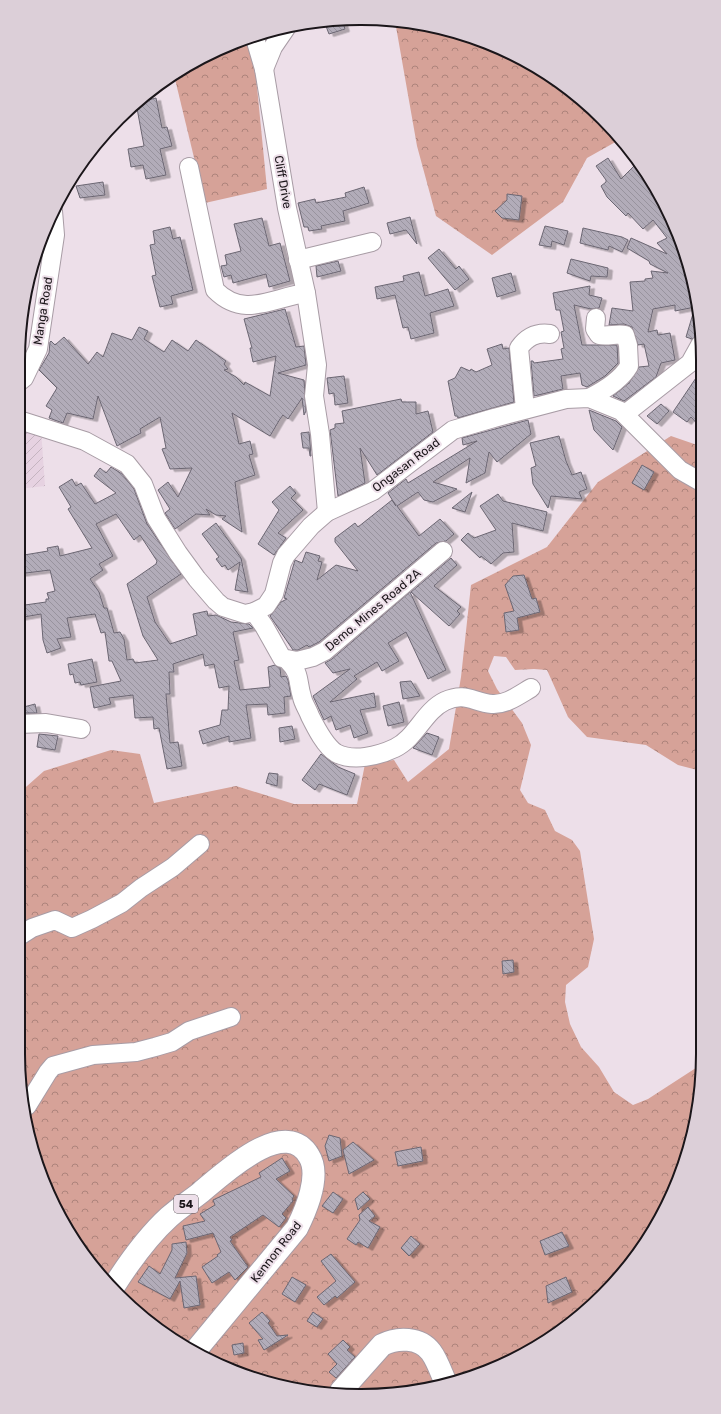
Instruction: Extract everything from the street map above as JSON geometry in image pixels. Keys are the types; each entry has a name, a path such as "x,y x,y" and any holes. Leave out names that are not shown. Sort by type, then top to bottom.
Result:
{"highway":[{"name":"Kennon Road","path":"116,1283 135,1254 169,1216 226,1172 269,1144 285,1141 303,1146 311,1158 313,1173 312,1190 308,1207 297,1228 199,1347"},
{"path":"343,1388 382,1345 390,1341 400,1339 421,1343 431,1352 444,1379"}],"street":[{"path":"264,70 273,47 282,34"},
{"name":"Cliff Drive","path":"256,42 264,70 287,208 306,293 316,365 314,396 320,434 328,512"},
{"path":"189,167 215,290 222,298 233,304 244,307 306,293"},
{"name":"Manga Road","path":"25,376 38,349 55,235 54,225"},
{"path":"298,260 372,242"},
{"path":"589,398 617,380 629,366 628,345 625,335 621,334 606,337 599,335 595,329 596,318"},
{"path":"525,409 520,348 524,341 536,334 550,334"},
{"path":"625,414 690,363 696,353"},
{"name":"Ongasan Road","path":"254,612 266,606 274,594 282,563 295,543 328,512 373,491 453,430 525,409 566,399 589,398 625,414 637,428 680,470 696,480"},
{"path":"25,422 55,430 85,441 127,464 143,484 156,518 178,553 216,601 223,607 234,612 245,614 254,612 269,634 279,655 288,661 298,675 302,698 314,723 326,742 335,752 344,756 356,758 374,756 400,745 435,707 444,701 462,696 493,704 501,703 511,700 531,688"},
{"name":"Demo. Mines Road 2A","path":"288,661 297,661 314,657 325,651 443,551"},
{"path":"25,724 46,723 81,730"},
{"path":"25,932 55,920 72,928 92,920 122,903 141,888 173,867 200,844"},
{"path":"29,1103 53,1066 93,1055 117,1054 142,1050 172,1042 189,1031 231,1017"}],"shaded area":[{"path":"25,429 41,429 45,486 25,488"}],"green space":[{"path":"396,27 426,31 447,36 509,60 528,70 565,94 598,123 615,142 587,158 563,202 492,255 436,216 417,146"},
{"path":"253,43 267,189 205,203 175,81 212,60"},
{"path":"671,436 696,445 696,770 678,765 646,745 587,737 568,717 547,670 515,670 506,657 494,656 488,671 497,689 522,723 531,745 520,790 528,803 545,810 555,831 572,840 580,851 594,939 588,967 566,985 565,1002 570,1024 581,1047 599,1067 614,1092 633,1105 648,1099 695,1068 690,1119 685,1140 670,1182 651,1221 639,1240 627,1258 598,1291 565,1320 547,1332 528,1344 489,1363 447,1378 426,1383 360,1389 295,1383 274,1378 232,1363 193,1344 156,1320 123,1291 108,1275 94,1258 70,1221 51,1182 43,1161 31,1119 26,1075 25,788 44,771 111,750 140,754 154,803 236,786 294,804 357,804 365,764 394,760 408,782 449,749 461,677 471,585 547,547 598,482"}],"building":[{"path":"344,26 345,29 329,34 326,27"},
{"path":"156,98 162,128 167,127 172,146 160,149 166,175 146,179 143,165 131,167 128,149 144,146 137,110 149,100"},
{"path":"608,158 621,179 634,166 651,193 670,232 685,274 692,308 675,311 675,305 653,309 648,332 657,330 658,335 670,333 675,360 661,363 656,377 624,401 613,396 629,383 639,367 649,366 644,344 638,345 632,327 624,324 609,325 612,308 633,311 630,282 645,281 645,279 653,278 651,271 668,273 650,264 649,261 627,248 631,238 667,254 657,243 667,238 653,220 643,229 628,213 626,216 607,197 601,186 606,182 606,180 596,166"},
{"path":"103,182 105,195 80,198 76,186"},
{"path":"364,187 369,203 343,211 345,221 321,226 322,229 309,231 308,227 304,227 298,203 315,199 316,203 346,197 345,193"},
{"path":"507,194 522,196 519,220 502,218 495,211 507,200"},
{"path":"410,217 417,244 406,230 390,234 387,223"},
{"path":"262,218 269,246 280,243 290,281 269,287 266,274 233,283 231,275 224,277 221,266 227,265 225,255 241,251 234,224"},
{"path":"545,226 568,231 564,245 552,241 551,247 539,245"},
{"path":"170,227 173,239 180,237 193,290 171,296 173,304 160,307 152,276 156,275 150,245 155,244 153,231"},
{"path":"583,228 622,237 628,240 622,252 609,246 608,250 580,243"},
{"path":"439,249 456,269 459,266 469,279 455,290 428,258"},
{"path":"571,259 608,268 607,277 591,276 590,281 567,273"},
{"path":"338,261 341,271 317,277 316,266"},
{"path":"419,272 425,296 448,289 454,306 430,313 434,333 411,339 408,327 403,328 395,295 377,299 375,287 404,281 403,276"},
{"path":"511,273 516,291 497,297 492,278"},
{"path":"590,286 589,295 602,298 599,308 591,309 574,305 582,345 617,345 618,363 605,376 587,387 582,385 580,373 561,376 563,389 534,396 531,361 534,363 563,359 561,349 564,348 561,332 564,331 560,310 556,310 553,293"},
{"path":"285,309 296,347 304,346 306,365 278,373 304,380 306,411 304,415 302,398 288,419 283,415 270,436 232,413 239,444 250,441 253,454 249,455 255,475 235,482 242,532 222,519 226,516 216,515 206,509 210,515 196,514 175,529 165,513 170,509 158,490 168,482 178,497 192,468 170,469 162,449 166,448 160,417 140,429 141,433 117,446 98,396 93,419 67,413 63,423 49,418 52,410 46,406 57,388 39,370 49,353 50,342 51,341 55,345 64,337 88,364 97,352 103,357 112,333 132,340 139,327 148,331 144,339 164,352 172,340 188,351 196,340 226,361 224,364 228,369 224,370 236,377 244,385 245,382 270,396 276,356 253,362 250,348 252,348 244,319"},
{"path":"693,315 695,338 692,339 686,337"},
{"path":"502,344 503,349 509,348 514,402 458,418 455,416 448,381 455,378 461,367 470,371 471,369 476,372 492,365 487,349"},
{"path":"344,376 348,403 335,405 334,393 329,394 327,378"},
{"path":"696,378 696,423 691,417 687,422 673,412"},
{"path":"401,399 402,402 416,402 416,414 428,411 433,432 377,475 360,448 365,483 338,496 330,430 335,428 335,424 344,423 342,411"},
{"path":"661,404 669,411 657,424 647,416"},
{"path":"589,410 616,421 622,427 613,450 594,430"},
{"path":"528,420 531,434 497,462 489,452 485,473 466,483 470,458 433,482 457,489 433,502 424,500 418,492 397,506 419,536 440,519 454,534 446,541 436,543 319,642 309,647 307,645 298,650 293,650 270,616 281,602 287,599 284,598 295,560 302,563 306,552 320,556 318,561 322,562 317,580 336,565 358,571 335,542 335,538 355,523 358,527 392,500 396,506 388,493 406,479 408,483 477,441 463,445 462,438"},
{"path":"309,432 311,456 309,448 303,448 301,433"},
{"path":"559,436 566,461 572,475 581,472 587,489 579,492 582,499 551,496 548,508 533,484 531,468 536,466 530,443"},
{"path":"642,465 654,472 644,490 632,483"},
{"path":"111,467 122,474 134,489 147,524 181,574 147,597 155,622 170,644 197,635 193,614 207,611 208,616 216,615 231,622 249,624 253,628 233,632 239,660 234,661 240,690 270,687 268,667 275,665 280,668 281,677 286,676 291,696 284,697 285,713 268,715 267,704 246,705 251,738 229,742 229,736 203,744 199,731 220,725 222,710 228,710 229,686 219,688 214,664 205,666 203,654 173,664 174,672 169,672 170,694 166,694 170,743 178,742 182,766 167,769 159,728 154,729 153,717 135,718 133,695 109,698 111,704 94,708 90,687 121,681 112,661 109,661 105,632 101,633 95,614 67,618 71,637 57,639 61,648 47,653 43,640 41,614 25,617 25,605 46,602 46,599 49,599 47,593 55,591 50,570 25,573 25,555 48,551 47,548 58,546 60,556 92,548 68,509 71,507 59,487 72,479 76,486 81,483 95,504 116,493 94,476 100,468 106,473","holes":["116,514 134,540 140,535 157,561 156,564 127,584 143,636 158,660 135,663 133,659 127,660 124,639 120,632 114,633 107,608 104,608 99,592 90,579 103,570 99,564 113,556 96,524"]},
{"path":"290,486 296,493 291,498 303,510 278,533 286,538 274,555 258,544 279,510 272,502"},
{"path":"472,492 465,512 452,508"},
{"path":"498,494 503,501 547,512 543,531 512,523 514,552 503,553 491,564 481,556 480,558 461,540 468,533 474,538 496,530 480,506"},
{"path":"216,523 241,558 248,592 235,590 240,562 228,570 225,565 222,567 216,559 219,557 202,534"},
{"path":"451,558 457,565 434,586 461,607 457,611 460,614 449,626 411,592"},
{"path":"524,575 532,599 536,598 540,612 517,618 519,630 506,632 504,613 514,611 505,585 513,576"},
{"path":"410,592 446,670 428,679 406,632 388,643 399,661 382,671 377,662 354,676 357,679 330,702 374,693 376,707 360,710 368,733 354,738 350,725 336,730 331,716 324,720 313,696 350,669 333,673 325,663 332,659"},
{"path":"92,659 97,682 81,685 80,682 75,683 73,674 70,675 68,664"},
{"path":"411,681 420,696 403,699 400,682"},
{"path":"399,702 404,722 388,726 383,706"},
{"path":"35,704 37,713 25,713 25,707"},
{"path":"292,726 295,739 280,742 279,728"},
{"path":"427,733 439,737 432,755 413,748"},
{"path":"39,734 58,736 55,750 37,747"},
{"path":"321,754 338,767 355,774 347,795 319,784 315,790 302,780"},
{"path":"269,773 278,774 277,786 266,783"},
{"path":"513,960 514,972 503,974 502,961"},
{"path":"329,1135 340,1138 342,1156 329,1161 325,1146"},
{"path":"353,1142 374,1160 349,1174 343,1150"},
{"path":"421,1147 423,1161 398,1166 395,1152"},
{"path":"282,1158 290,1171 276,1179 294,1196 292,1199 293,1201 282,1214 286,1218 279,1227 263,1215 230,1237 232,1240 230,1241 248,1267 235,1280 229,1272 212,1283 202,1267 218,1256 217,1255 221,1252 213,1233 186,1240 183,1226 205,1221 200,1214 215,1205 213,1200 261,1177 259,1173"},
{"path":"333,1192 343,1199 333,1213 322,1206"},
{"path":"363,1192 370,1199 358,1210 355,1199"},
{"path":"368,1207 375,1216 369,1221 380,1227 368,1248 358,1242 356,1245 347,1239 360,1220 359,1215"},
{"path":"562,1232 569,1246 545,1255 540,1241"},
{"path":"411,1236 420,1244 409,1256 401,1248"},
{"path":"186,1242 187,1253 175,1278 196,1276 200,1305 184,1308 180,1281 170,1299 138,1282 149,1266 160,1274 172,1250 172,1244"},
{"path":"331,1254 355,1282 337,1298 335,1296 324,1305 317,1297 336,1281 321,1261"},
{"path":"292,1277 306,1285 295,1302 282,1294"},
{"path":"566,1277 572,1292 548,1303 546,1286"},
{"path":"262,1312 270,1321 268,1323 277,1336 288,1335 264,1350 258,1340 263,1339 249,1323"},
{"path":"313,1312 323,1319 317,1327 307,1321"},
{"path":"343,1340 350,1347 347,1350 355,1357 336,1378 329,1372 337,1364 328,1354"},
{"path":"243,1343 244,1353 234,1355 232,1345"}]}
